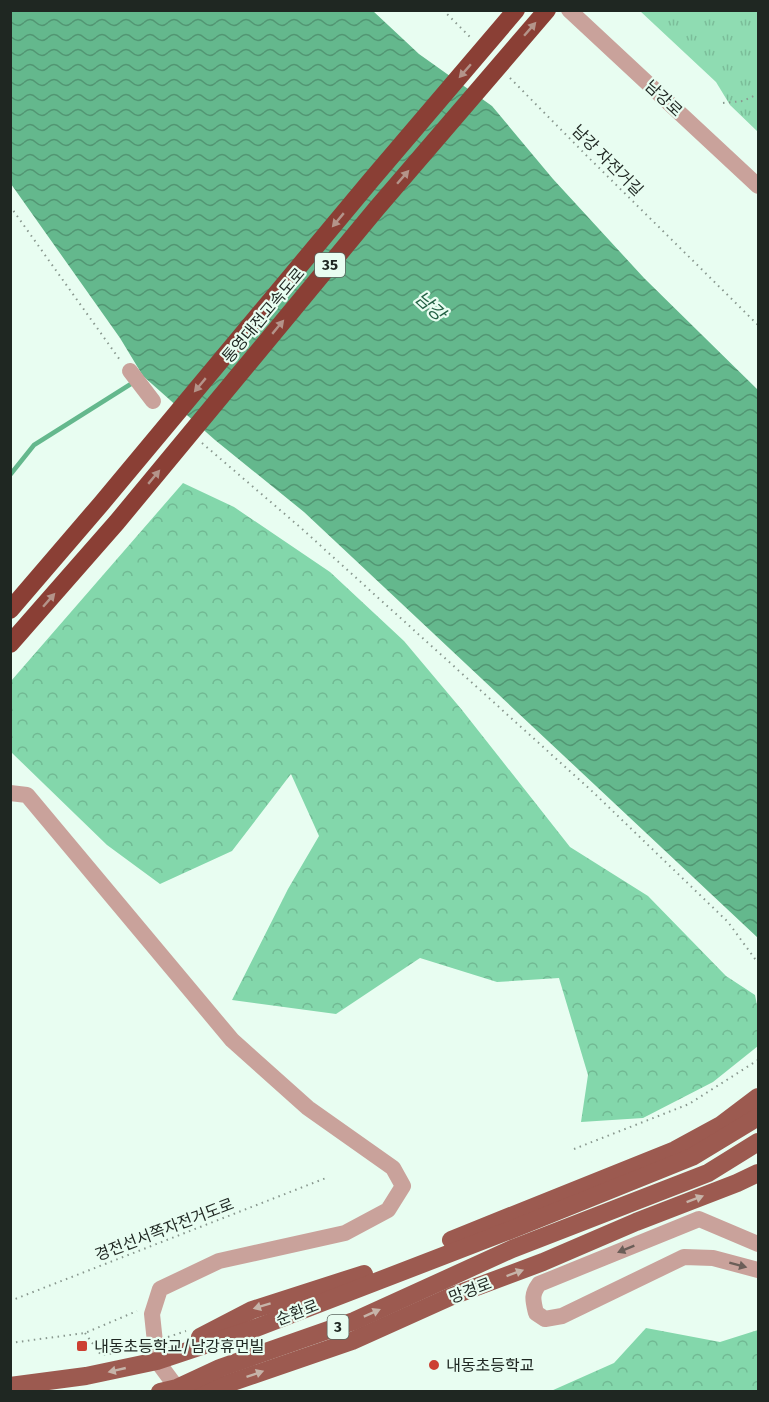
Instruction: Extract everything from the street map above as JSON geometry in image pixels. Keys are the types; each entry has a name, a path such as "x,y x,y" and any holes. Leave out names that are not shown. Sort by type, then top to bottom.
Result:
{"highway":[{"name":"통영대전고속도로","path":"10,610 102,504 372,179 516,10"},
{"name":"통영대전고속도로","path":"10,644 117,522 377,208 547,10"}],"main road":[{"path":"158,1360 252,1310 376,1270 675,1150 721,1125 759,1097"},
{"name":"순환로","path":"10,1386 86,1376 158,1360 253,1329 692,1157 759,1117"},
{"name":"순환로","path":"172,1390 220,1368 354,1321 512,1249 708,1173 759,1142"},
{"name":"망경로","path":"172,1390 224,1384 352,1341 452,1296 543,1263 636,1222 759,1173"}],"street":[{"name":"남강로","path":"577,13 759,186"},
{"path":"130,371 153,401"},
{"path":"10,792 27,795 232,1040 308,1108 393,1168 403,1186 388,1210 345,1233 219,1260 160,1289 152,1314 158,1360 172,1390"},
{"path":"759,1244 699,1219 539,1284 533,1300 536,1313 544,1318 562,1316 684,1257 713,1258 759,1270"}],"path":[{"path":"444,10 471,39"},
{"name":"남강 자전거길","path":"504,72 586,156 759,325"},
{"path":"723,103 743,101 759,94"},
{"path":"10,206 121,362 130,371"},
{"path":"196,438 301,528 594,792 728,922 759,963"},
{"path":"574,1149 689,1104 758,1060"},
{"name":"경전선서쪽자전거도로","path":"10,1301 326,1178"},
{"path":"10,1344 85,1334 156,1303"},
{"path":"85,1334 100,1355"}],"green space":[{"path":"640,11 758,11 758,132 730,105 716,82"},
{"path":"183,483 234,507 330,572 404,641 462,710 570,847 648,896 726,976 755,995 758,1010 758,1046 713,1082 643,1118 581,1122 588,1075 559,978 497,982 420,958 336,1014 232,1000 288,889 319,836 291,774 232,851 160,884 107,845 11,752 11,681"},
{"path":"646,1328 720,1342 758,1330 758,1391 551,1391 614,1363"}],"water":[{"name":"남강","path":"11,11 373,11 419,54 492,106 553,179 644,278 758,390 758,938 304,512 215,440 143,376 120,338 11,184"}],"waterway":[{"path":"10,475 34,445 134,382"}],"place":[{"name":"내동초등학교/남강휴먼빌","path":"82,1346"},
{"name":"내동초등학교","path":"434,1365"}]}
